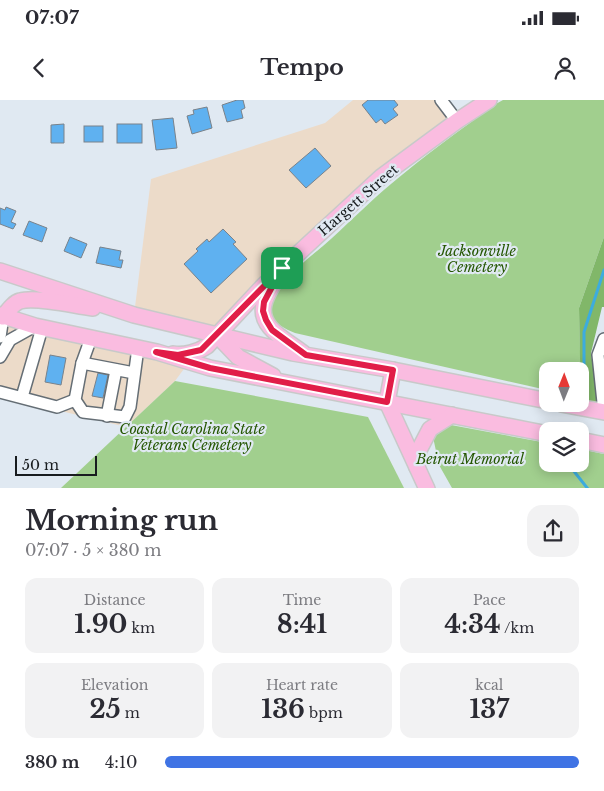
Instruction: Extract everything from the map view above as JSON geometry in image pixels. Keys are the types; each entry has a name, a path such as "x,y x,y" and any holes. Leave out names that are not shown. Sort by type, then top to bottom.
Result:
{"main road":[{"name":"Hargett Street","path":"156,352 178,355 201,350 282,268 381,177 458,120 489,100"},
{"path":"0,263 26,279"},
{"path":"282,268 264,302 263,311 272,330 306,355"},
{"path":"0,271 134,315"},
{"path":"539,399 306,355 134,315 30,299 19,301 2,316 39,327 156,352 210,368 539,432"},
{"path":"216,334 238,356 286,383"},
{"path":"393,370 387,402 427,488"},
{"path":"589,409 604,412"},
{"path":"417,467 419,450 430,428 452,415"},
{"path":"589,442 604,445"}],"street":[{"path":"441,100 458,120"},
{"path":"0,337 2,316"},
{"path":"0,357 10,340 39,327"},
{"path":"22,397 39,327"},
{"path":"91,338 82,363 75,400 83,412 125,417 130,407 138,348"},
{"path":"604,338 598,355 604,412"},
{"path":"82,363 134,374"},
{"path":"107,416 116,370"},
{"path":"0,392 58,407 75,400"}],"shaded area":[{"path":"353,100 441,100 457,121 381,177 216,334 134,315 151,179 325,123"},
{"path":"0,315 189,362 175,381 126,427 0,396"}],"green space":[{"name":"Jacksonville Cemetery","path":"503,100 604,100 604,237 579,308 580,362 539,362 539,388 295,333 275,321 270,313 270,301 278,287 293,272 403,174"},
{"path":"604,237 604,307 602,307 591,353 599,411 589,409 589,362 580,362 579,308"},
{"name":"Coastal Carolina State Veterans Cemetery","path":"175,381 368,417 404,488 61,488"},
{"name":"Beirut Memorial","path":"451,425 539,442 539,472 589,472 589,451 604,454 604,488 452,488 439,465 433,437"}],"building":[{"path":"243,100 245,108 241,110 243,118 227,122 222,105"},
{"path":"368,100 394,100 398,105 393,109 398,115 385,124 381,119 376,123 362,105"},
{"path":"207,107 212,128 192,134 187,116 194,114 193,110"},
{"path":"173,118 177,148 156,150 152,120"},
{"path":"64,124 64,143 51,143 51,125"},
{"path":"117,124 142,124 142,143 117,143"},
{"path":"84,126 103,126 103,142 84,142"},
{"path":"315,148 331,166 306,188 289,170"},
{"path":"6,207 16,211 11,222 16,224 13,229 0,224 0,208 5,210"},
{"path":"29,221 47,228 42,242 23,235"},
{"path":"223,229 236,242 233,244 247,259 211,293 184,264 198,251 196,249 207,239 209,242"},
{"path":"70,237 87,244 81,258 64,251"},
{"path":"100,247 121,251 119,260 123,260 121,268 96,263"},
{"path":"50,355 66,358 61,385 45,382"},
{"path":"98,373 108,375 103,398 92,396"}],"waterway":[{"path":"584,362 584,332 604,270"},
{"path":"575,472 587,488"}],"route":[{"path":"282,268 264,302 263,311 272,330 306,355 393,370 387,402 210,368 156,352 178,355 201,350 207,346 216,334 282,268"}]}
